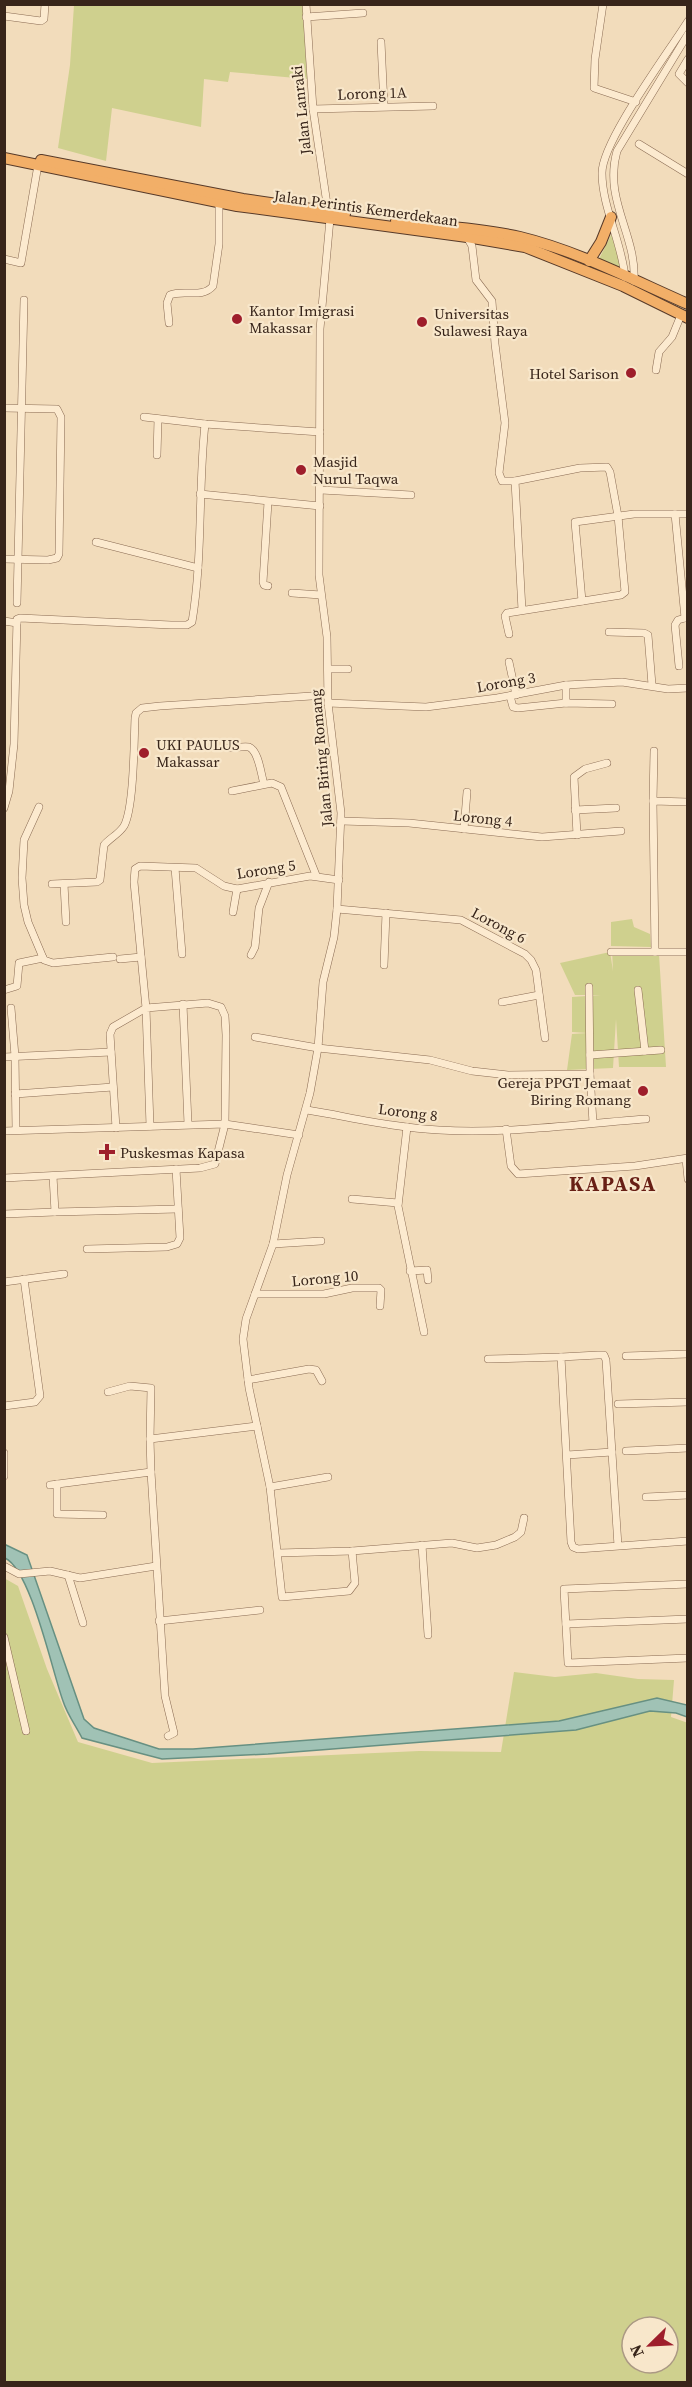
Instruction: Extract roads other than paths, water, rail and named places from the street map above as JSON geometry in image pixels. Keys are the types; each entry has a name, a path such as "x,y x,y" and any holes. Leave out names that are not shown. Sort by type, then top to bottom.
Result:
{"highway":[{"name":"Jalan Perintis Kemerdekaan","path":"4,158 219,202 518,237 589,261 684,316"},
{"name":"Jalan Perintis Kemerdekaan","path":"34,164 41,160 56,161 329,215 525,247 687,304"},
{"path":"589,261 601,242 611,217"}],"street":[{"path":"4,16 40,21 44,19 45,4"},
{"name":"Jalan Lanraki","path":"306,4 313,109 329,215"},
{"path":"603,4 595,59 594,88 636,102"},
{"path":"306,17 363,13"},
{"path":"628,283 604,188 603,164 615,135 687,21"},
{"path":"628,283 633,259 616,196 612,167 617,151 687,34"},
{"path":"381,42 384,106"},
{"path":"687,59 679,74 687,83"},
{"name":"Lorong 1A","path":"313,109 433,106"},
{"path":"639,144 687,174"},
{"path":"4,259 21,263 34,164"},
{"path":"169,323 167,303 170,296 178,293 204,292 213,286 219,244 219,202"},
{"name":"Jalan Biring Romang","path":"329,215 320,329 321,595 326,629 327,695 341,820 337,909 334,937 323,982 318,1048 307,1110 283,1195 273,1244 244,1325 243,1348 270,1487 282,1598 349,1591 355,1583 352,1551"},
{"path":"467,237 472,246 476,280 492,301 505,423 499,473 502,481 515,481 580,468 605,467 610,472 618,516 626,591 621,595 507,613 505,616 509,634"},
{"path":"17,603 20,560 24,300"},
{"path":"656,370 659,352 672,337 684,316"},
{"path":"4,408 54,407 59,411 60,546 59,554 53,559 4,559"},
{"path":"144,417 320,432"},
{"path":"157,454 158,418"},
{"path":"4,808 9,791 14,744 17,623 20,618 171,626 190,624 194,614 198,568 200,494 206,424"},
{"path":"515,481 522,610"},
{"path":"321,490 411,495"},
{"path":"200,494 320,506"},
{"path":"268,502 263,582 268,586"},
{"path":"675,514 686,618 675,624 680,666"},
{"path":"582,601 574,524 584,520 618,516 687,514"},
{"path":"96,542 198,568"},
{"path":"292,593 321,595"},
{"path":"4,621 17,623"},
{"path":"609,633 648,635 652,686"},
{"path":"509,662 516,708 566,704 612,704"},
{"path":"328,669 348,669"},
{"name":"Lorong 3","path":"328,703 418,707 513,695 566,685 622,682 668,689 687,688"},
{"path":"566,685 566,704"},
{"path":"52,884 100,881 104,845 120,831 126,822 136,713 140,709 154,706 327,695"},
{"path":"228,748 252,749 264,784"},
{"path":"654,751 656,952"},
{"path":"577,835 574,777 587,768 607,763"},
{"path":"232,791 274,783 281,787 316,875"},
{"path":"464,829 467,792"},
{"path":"653,801 687,802"},
{"path":"39,807 24,840 22,878 28,921 46,962 141,957 146,1008 150,1126"},
{"path":"575,810 616,808"},
{"name":"Lorong 4","path":"341,820 410,823 532,837 621,831"},
{"name":"Lorong 5","path":"141,957 134,871 140,866 196,868 224,886 237,889 316,875 339,880"},
{"path":"176,868 182,954"},
{"path":"251,955 255,947 259,908 269,882"},
{"path":"64,884 66,922"},
{"path":"234,912 237,889"},
{"name":"Lorong 6","path":"337,909 461,920 490,934 531,960 536,970 545,1038"},
{"path":"384,965 386,913"},
{"path":"610,952 687,952"},
{"path":"4,990 16,986 19,963 43,958"},
{"path":"589,987 590,1074 594,1123"},
{"path":"638,990 645,1051"},
{"path":"501,1002 539,995"},
{"path":"183,1004 188,1124"},
{"path":"4,1178 200,1168 215,1164 225,1124 225,1015 222,1008 215,1004 183,1004 146,1008 112,1028 110,1035 116,1128"},
{"path":"11,1008 15,1056 16,1130"},
{"path":"255,1037 318,1048 430,1060 472,1071 514,1076 590,1074"},
{"path":"590,1055 660,1050"},
{"path":"4,1057 111,1052"},
{"path":"15,1094 113,1088"},
{"name":"Lorong 8","path":"307,1110 407,1127 439,1130 506,1130 646,1119"},
{"path":"4,1131 225,1124 299,1135"},
{"path":"407,1127 398,1203 424,1332"},
{"path":"506,1130 511,1166 513,1171 519,1174 682,1159 687,1179"},
{"path":"87,1249 176,1245 180,1238 176,1169"},
{"path":"53,1176 55,1212"},
{"path":"352,1199 398,1203"},
{"path":"4,1214 178,1209"},
{"path":"273,1244 321,1241"},
{"path":"410,1271 427,1269 428,1280"},
{"path":"4,1282 64,1274"},
{"path":"4,1406 35,1402 40,1396 24,1279"},
{"name":"Lorong 10","path":"255,1294 324,1294 352,1288 379,1288 381,1290 380,1306"},
{"path":"626,1356 687,1354"},
{"path":"488,1359 604,1355 618,1546"},
{"path":"561,1357 573,1547 578,1549 687,1541"},
{"path":"248,1380 309,1369 316,1370 322,1381"},
{"path":"108,1392 130,1386 151,1388 151,1472 159,1621 165,1696 174,1733 168,1736"},
{"path":"618,1404 687,1402"},
{"path":"150,1439 257,1426"},
{"path":"626,1452 687,1448"},
{"path":"567,1455 612,1452"},
{"path":"4,1454 4,1476"},
{"path":"102,1515 57,1514 53,1485 151,1472"},
{"path":"270,1487 328,1478"},
{"path":"646,1497 687,1495"},
{"path":"278,1553 352,1551 455,1543 477,1548 496,1545 519,1534 524,1518"},
{"path":"422,1545 428,1635"},
{"path":"4,1566 19,1574 50,1571 80,1578 156,1566"},
{"path":"68,1575 82,1623"},
{"path":"687,1584 564,1589 568,1663 687,1658"},
{"path":"159,1621 260,1610"},
{"path":"566,1624 687,1619"},
{"path":"4,1637 26,1731"}],"place":[{"name":"Kantor Imigrasi Makassar","path":"237,319"},
{"name":"Universitas Sulawesi Raya","path":"422,322"},
{"name":"Hotel Sarison","path":"631,373"},
{"name":"Masjid Nurul Taqwa","path":"301,470"},
{"name":"UKI PAULUS Makassar","path":"144,753"},
{"name":"Gereja PPGT Jemaat Biring Romang","path":"643,1091"},
{"name":"Puskesmas Kapasa","path":"107,1152"}],"district":[{"name":"KAPASA","path":"613,1183"}]}
